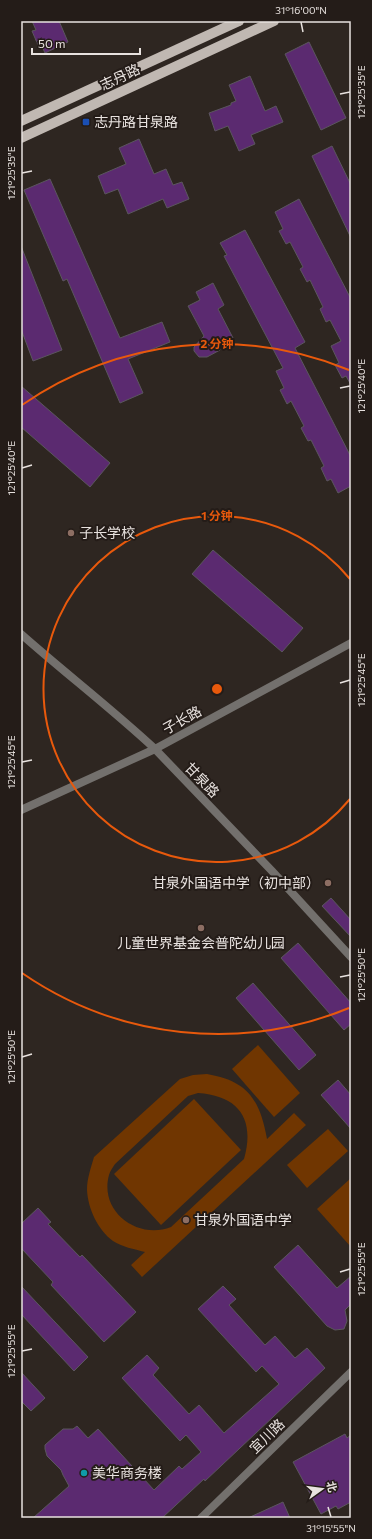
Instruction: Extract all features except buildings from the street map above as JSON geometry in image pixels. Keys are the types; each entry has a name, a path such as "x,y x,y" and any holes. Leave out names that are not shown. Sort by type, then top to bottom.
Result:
{"main road":[{"name":"志丹路","path":"21,121 239,21"},
{"name":"志丹路","path":"21,138 274,21"}],"street":[{"name":"甘泉路","path":"21,634 51,661 126,722 155,749 272,871 351,957"},
{"name":"子长路","path":"21,810 155,749 351,643"},
{"name":"宜川路","path":"201,1518 350,1376"}],"shaded area":[{"path":"258,1045 300,1093 274,1117 232,1069"},
{"path":"207,1074 221,1077 242,1087 250,1094 256,1103 264,1125 267,1139 294,1113 306,1125 142,1277 131,1265 145,1252 113,1241 98,1225 89,1204 87,1186 89,1173 94,1157 180,1079 193,1075","holes":["198,1093 224,1099 234,1105 241,1112 247,1133 247,1145 244,1159 171,1227 158,1230 134,1226 115,1211 107,1188 109,1174 115,1164 188,1096"]},
{"path":"194,1099 241,1150 161,1225 114,1174"},
{"path":"328,1129 348,1151 307,1188 287,1165"},
{"path":"351,1178 351,1247 317,1209"}],"place":[{"name":"志丹路甘泉路","path":"86,122"},
{"name":"子长学校","path":"71,533"},
{"name":"甘泉外国语中学（初中部）","path":"328,883"},
{"name":"儿童世界基金会普陀幼儿园","path":"201,928"},
{"name":"甘泉外国语中学","path":"186,1220"},
{"name":"美华商务楼","path":"84,1473"}]}
